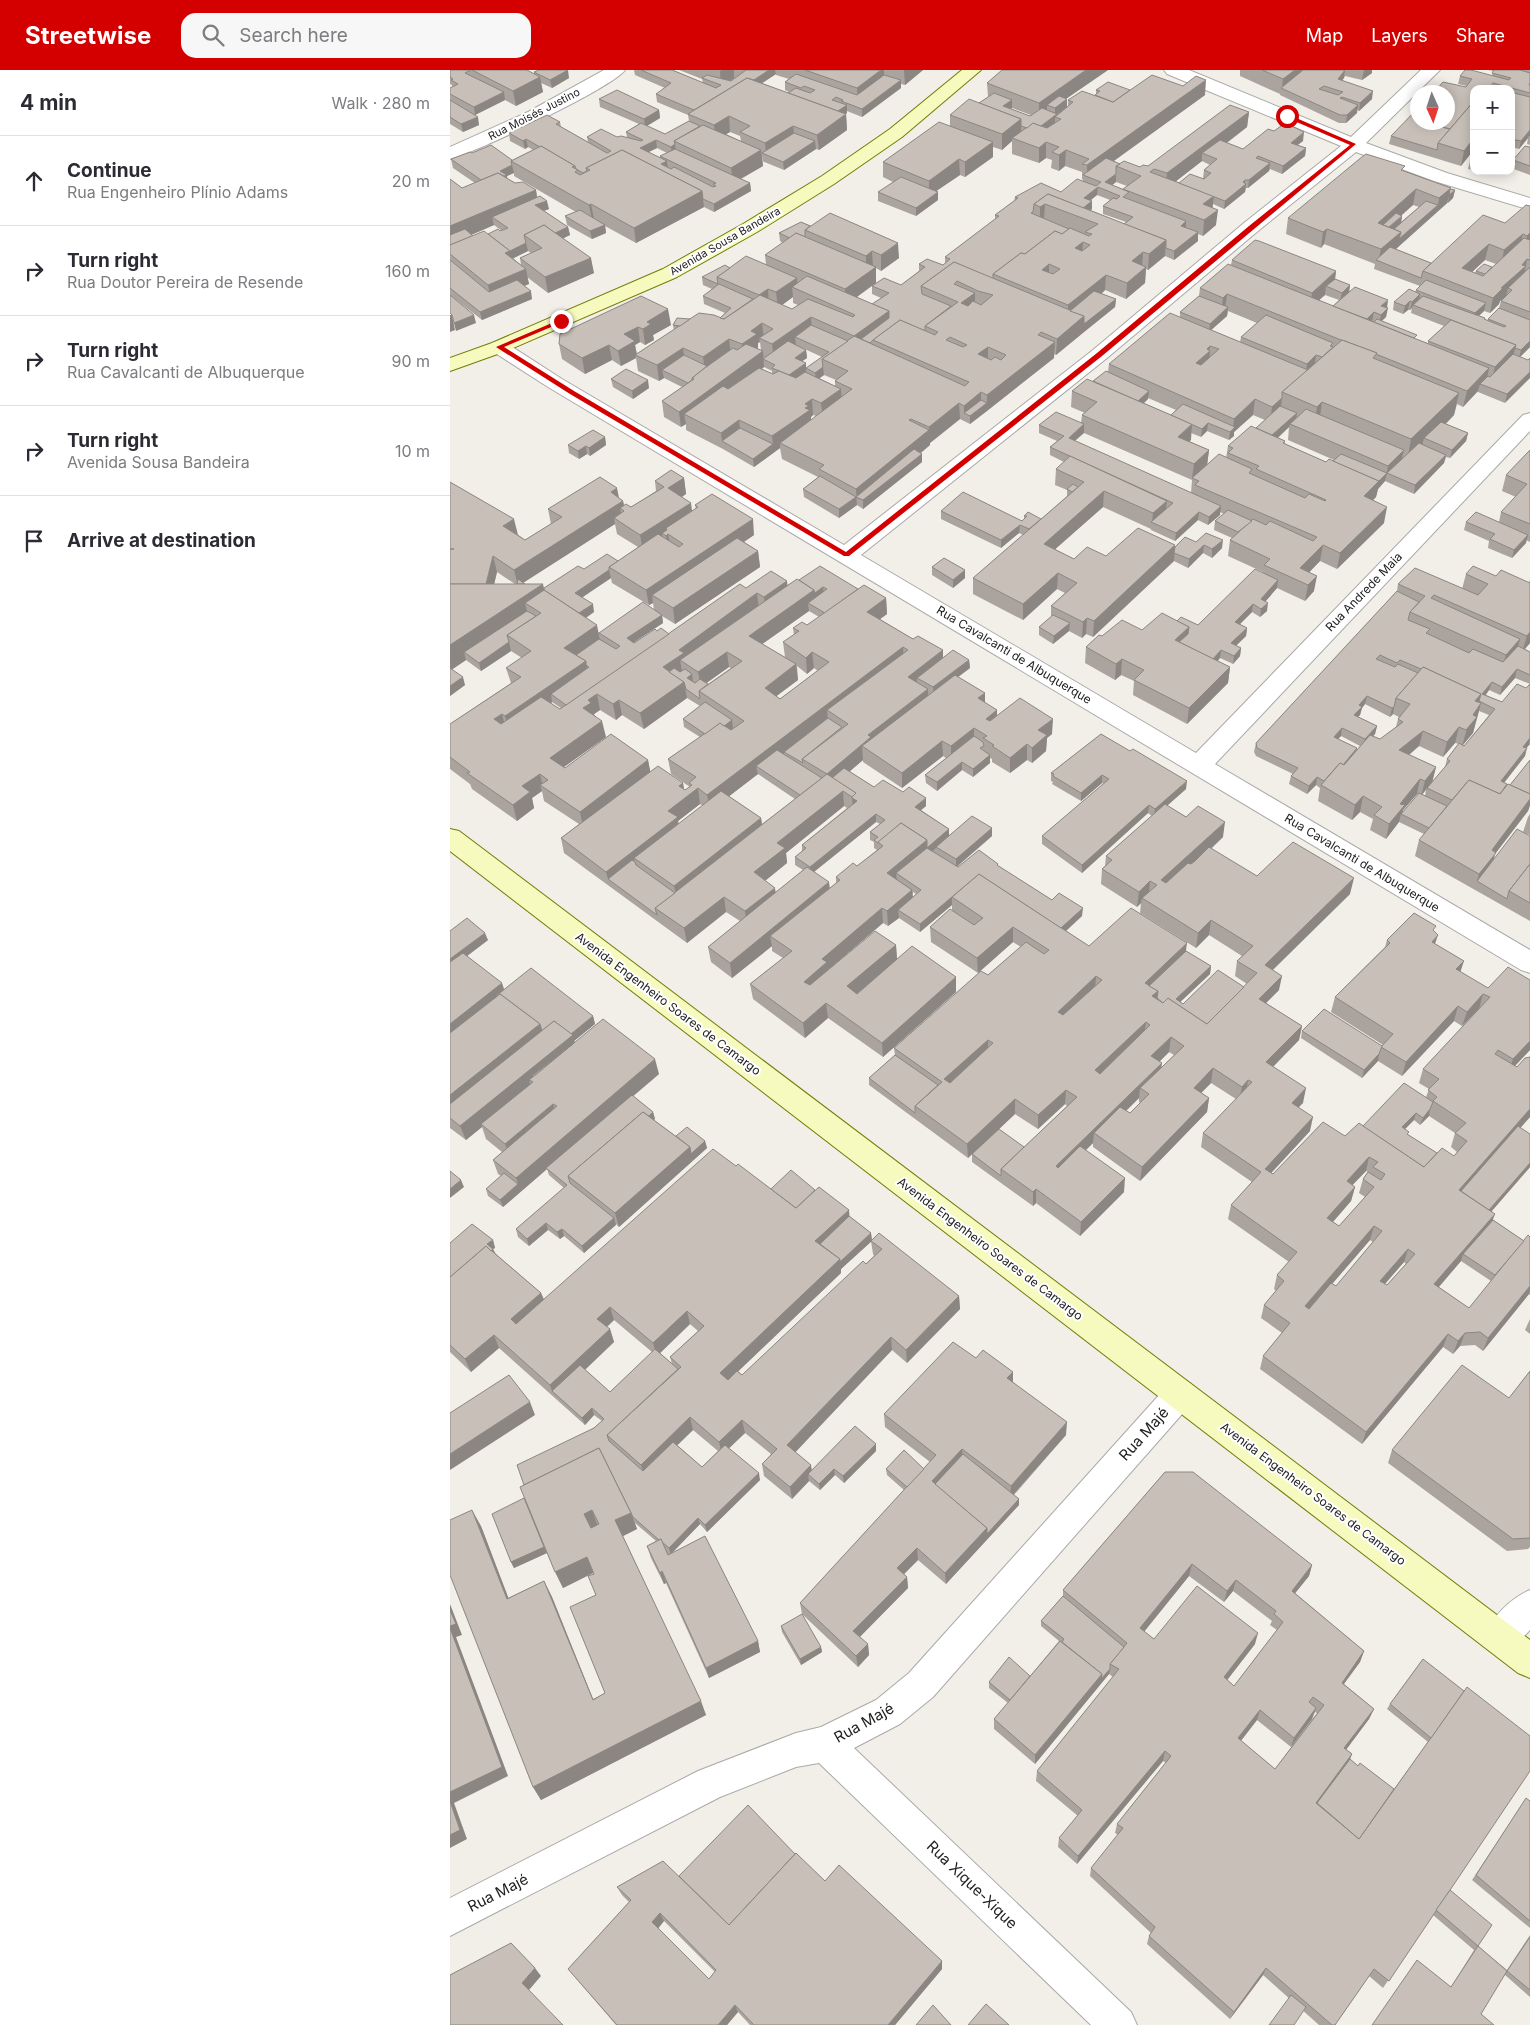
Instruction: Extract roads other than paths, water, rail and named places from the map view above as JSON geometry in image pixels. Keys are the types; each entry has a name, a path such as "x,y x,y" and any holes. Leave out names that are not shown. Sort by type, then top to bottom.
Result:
{"street":[{"name":"Rua Moisés Justino","path":"450,154 500,133 591,86 616,70"},
{"name":"Avenida Sousa Bandeira","path":"450,365 499,347 670,273 750,228 828,180 896,133 972,70"},
{"path":"1173,70 1238,94 1354,144 1432,174 1530,204"},
{"path":"846,555 1100,354 1251,227 1354,144 1431,70"},
{"name":"Rua Cavalcanti de Albuquerque","path":"499,347 572,393 1530,962"},
{"name":"Rua Andrede Maia","path":"1199,765 1530,419"},
{"name":"Avenida Engenheiro Soares de Camargo","path":"450,838 1500,1636 1530,1661"},
{"name":"Rua Majé","path":"450,1918 710,1783 796,1750 825,1744 888,1712 921,1685 1180,1394"},
{"path":"1500,1636 1530,1606"},
{"name":"Rua Xique-Xique","path":"825,1744 1118,2025"}]}
